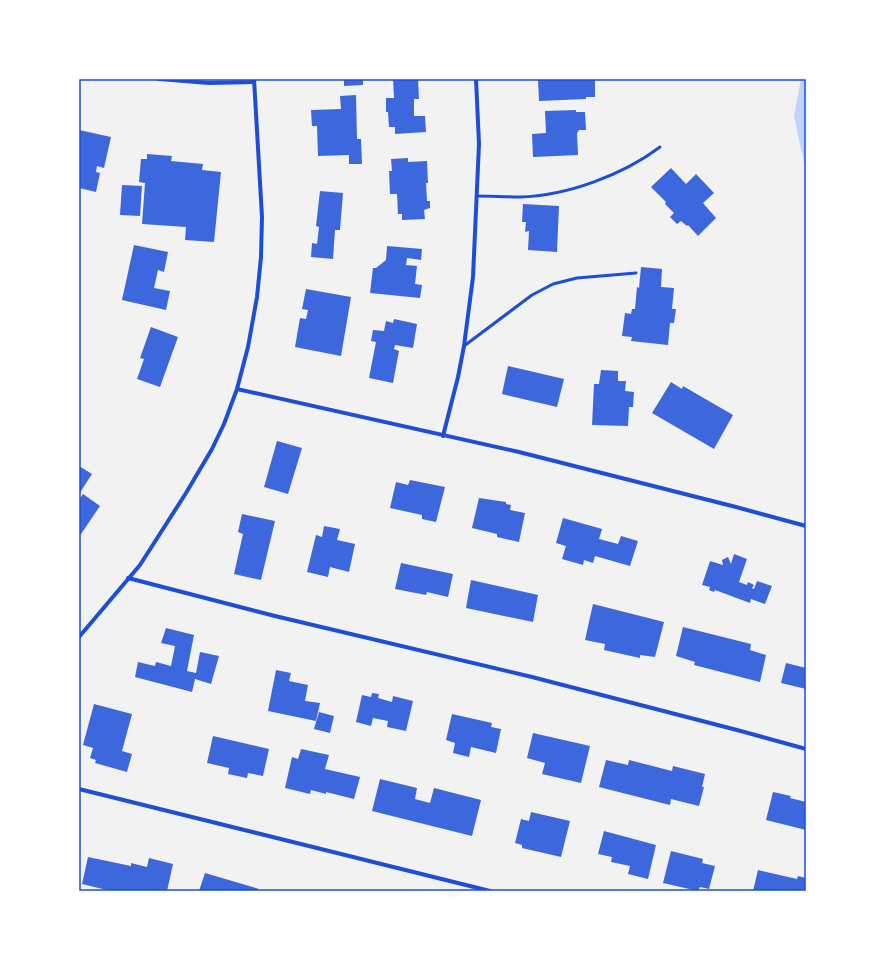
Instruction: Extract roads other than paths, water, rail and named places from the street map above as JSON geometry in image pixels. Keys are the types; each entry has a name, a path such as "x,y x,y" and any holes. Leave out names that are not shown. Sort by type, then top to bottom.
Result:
{"street":[{"path":"79,637 140,565 186,493 212,448 224,424 236,389 248,347 257,297 261,257 262,217 254,80 209,83 159,79"},
{"path":"443,436 458,377 464,346 473,277 479,144 476,79"},
{"path":"236,389 519,452 806,526"},
{"path":"128,578 274,616 540,679 806,749"},
{"path":"79,788 490,891"}],"lane":[{"path":"477,196 521,197 548,194 588,184 625,169 660,147"},
{"path":"464,346 532,295 553,284 577,278 636,273"}],"water":[{"path":"801,79 806,79 806,172 794,116"}]}
